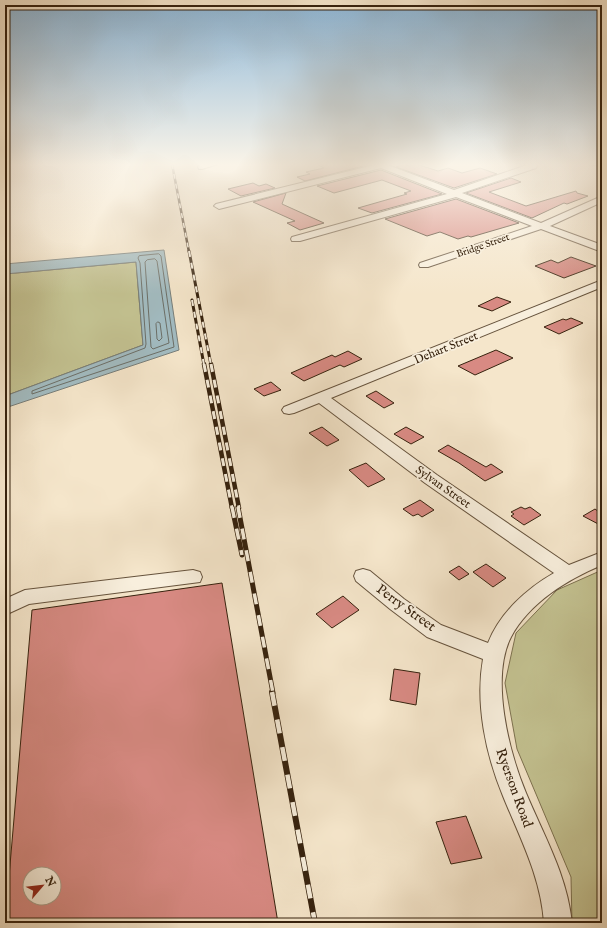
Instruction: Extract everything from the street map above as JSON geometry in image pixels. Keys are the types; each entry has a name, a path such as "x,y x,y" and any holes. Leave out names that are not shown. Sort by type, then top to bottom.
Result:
{"street":[{"path":"296,239 407,207"},
{"path":"490,207 602,249"},
{"path":"541,226 583,207"},
{"name":"Bridge Street","path":"424,265 541,226"},
{"name":"Dehart Street","path":"289,410 602,283"},
{"name":"Sylvan Street","path":"321,398 432,479 568,573"},
{"name":"Ryerson Road","path":"558,923 558,914 551,883 508,778 498,744 492,704 492,682 495,655 501,636 530,600 548,585 568,573 602,558"},
{"name":"Perry Street","path":"363,576 397,604 434,631 495,655"},
{"path":"5,608 25,597 193,577"}],"shaded area":[{"path":"136,262 143,345 5,396 5,274"},
{"path":"602,570 602,923 572,923 571,877 517,749 505,683 516,633 557,590"}],"water":[{"path":"164,250 179,350 5,408 5,396 143,345 136,262 5,274 5,264"}],"building":[{"path":"265,207 289,207 324,223 300,230 287,223 295,221"},
{"path":"360,207 393,207 372,213 358,208"},
{"path":"427,207 478,207 519,223 471,237 468,236 458,239 440,232 427,236 385,219"},
{"path":"504,207 555,207 532,218"},
{"path":"571,257 596,266 564,278 535,266 551,260 558,263"},
{"path":"497,297 511,302 492,311 478,306"},
{"path":"571,318 583,323 559,334 544,327 563,319 566,320"},
{"path":"496,350 513,358 475,375 458,366"},
{"path":"348,351 362,359 344,367 340,365 304,381 291,373 332,355 335,357"},
{"path":"271,382 281,390 264,396 254,389"},
{"path":"376,391 394,403 384,408 366,396"},
{"path":"322,427 339,440 327,446 309,433"},
{"path":"406,427 424,437 411,444 394,434"},
{"path":"448,445 486,467 491,464 503,472 485,481 438,451"},
{"path":"366,463 385,479 368,487 349,470"},
{"path":"420,500 434,510 422,517 418,514 413,516 403,509"},
{"path":"521,507 525,509 530,507 541,515 524,525 511,516 514,514 511,512"},
{"path":"595,509 602,514 602,526 583,516"},
{"path":"486,564 506,578 493,587 473,572"},
{"path":"459,566 469,574 459,580 449,572"},
{"path":"222,583 278,923 5,923 32,610"},
{"path":"343,596 359,610 332,628 316,614"},
{"path":"394,669 420,673 416,705 390,700"},
{"path":"466,816 482,858 451,864 436,822"}],"railway":[{"path":"180,207 189,252"},
{"path":"189,251 211,365"},
{"path":"192,300 204,365"},
{"path":"204,364 232,508"},
{"path":"211,364 239,508"},
{"path":"232,507 242,555"},
{"path":"238,507 273,693"},
{"path":"272,692 315,923"}]}
